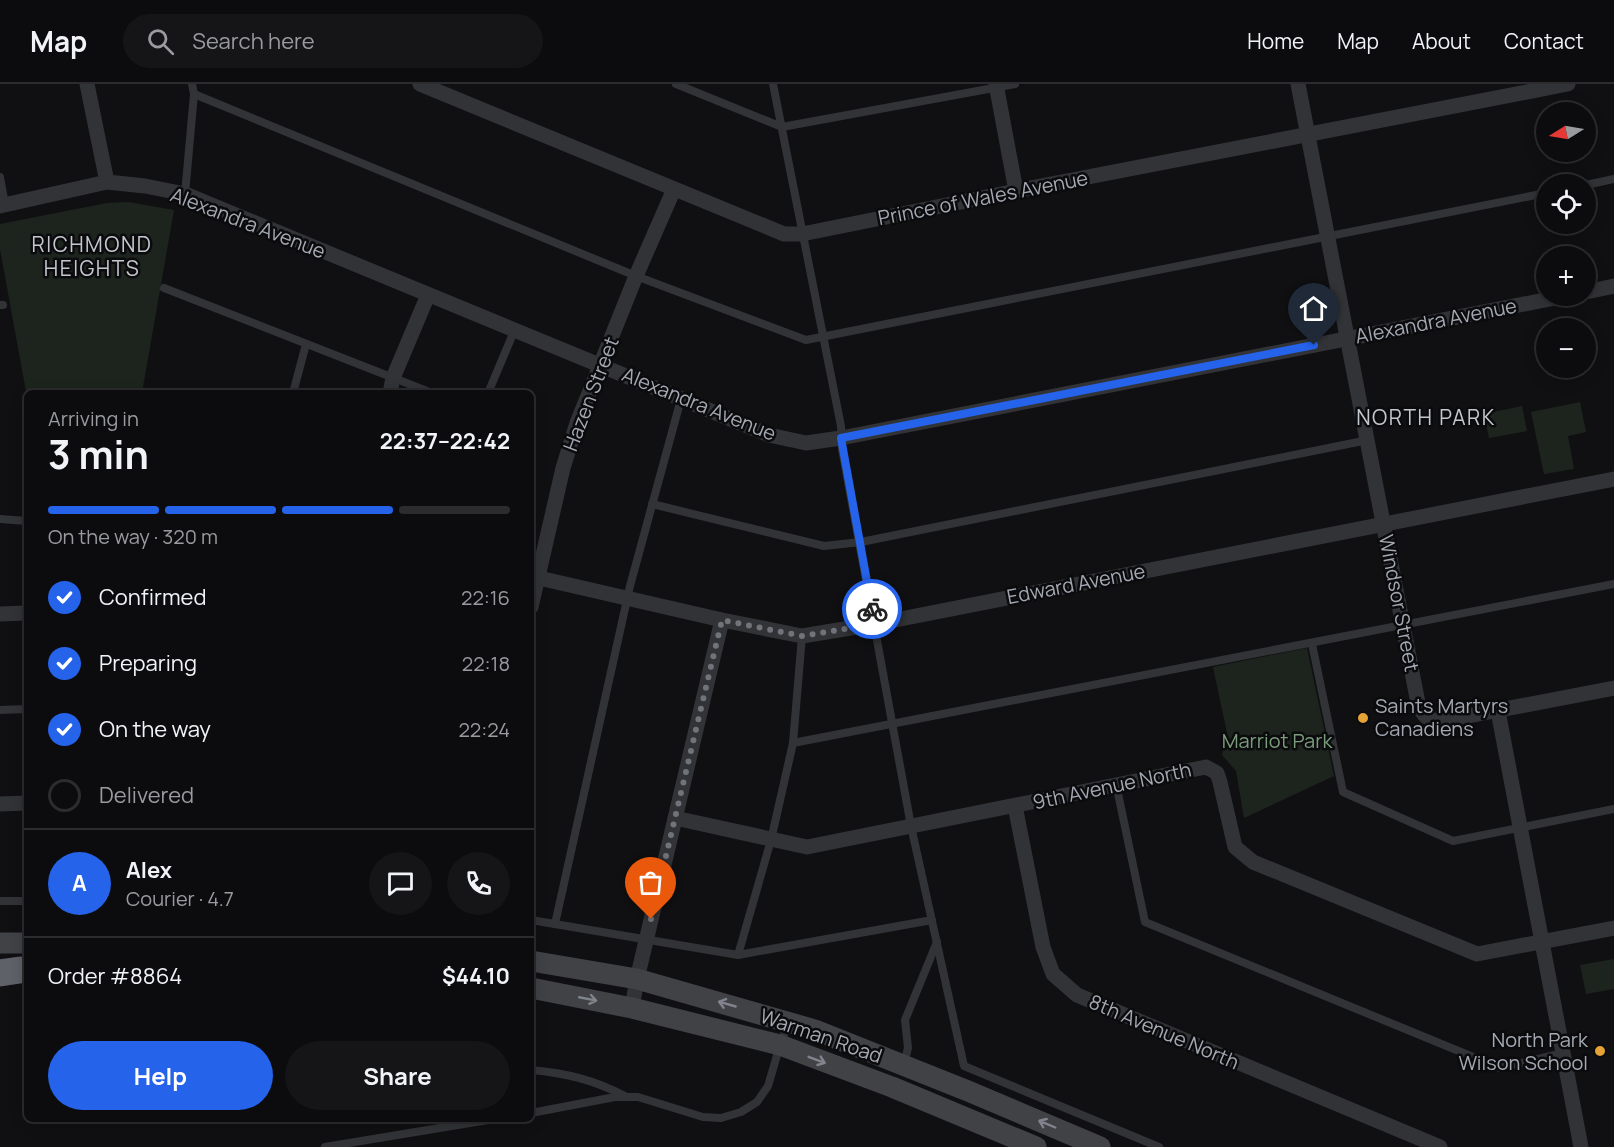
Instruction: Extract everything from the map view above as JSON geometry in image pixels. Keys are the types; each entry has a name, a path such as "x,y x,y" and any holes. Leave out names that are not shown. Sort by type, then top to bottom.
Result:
{"main road":[{"path":"0,944 24,943"},
{"name":"Warman Road","path":"534,962 637,979 815,1030 1100,1147"},
{"name":"Warman Road","path":"534,989 632,1008 780,1045 892,1087 1036,1147"}],"street":[{"path":"87,84 107,182"},
{"name":"Prince of Wales Avenue","path":"420,84 784,234 802,234 1016,190 1569,84"},
{"name":"Windsor Street","path":"1299,84 1418,703 1422,714 1430,721 1498,711"},
{"path":"996,86 1016,190"},
{"name":"Alexandra Avenue","path":"3,205 107,182 145,186 185,194 769,435 806,443 1536,302"},
{"name":"Hazen Street","path":"534,595 563,468 578,423 636,276 674,189"},
{"path":"1596,289 1614,286"},
{"path":"392,386 428,296"},
{"name":"Edward Avenue","path":"538,578 802,636 875,624 1614,479"},
{"path":"0,614 24,613"},
{"path":"632,1008 722,620"},
{"path":"1581,1147 1498,711 1614,688"},
{"name":"9th Avenue North","path":"675,818 807,847 1206,767 1217,773 1235,847 1253,862 1477,954 1614,928"},
{"path":"0,804 24,803"},
{"name":"8th Avenue North","path":"1015,806 1043,947 1053,974 1077,995 1440,1147"}],"lane":[{"path":"185,194 194,94 192,84"},
{"path":"676,84 782,127 1015,84"},
{"path":"773,84 841,426 841,438 911,826 964,1066 1159,1147"},
{"path":"194,94 636,276 806,340 1536,195"},
{"path":"0,177 3,205"},
{"path":"1596,183 1614,179"},
{"path":"164,288 306,344 392,386 415,390"},
{"path":"489,390 515,329"},
{"path":"294,390 306,344"},
{"path":"555,924 628,598 681,399"},
{"path":"652,504 824,546 861,542 1368,440"},
{"path":"0,519 24,520"},
{"path":"793,743 1614,584"},
{"path":"738,955 771,840 793,743 802,636"},
{"path":"1312,644 1343,792 1453,841 1614,809"},
{"path":"0,710 24,709"},
{"path":"1116,784 1144,922 1500,1068 1563,1053"},
{"path":"0,901 24,901"},
{"path":"534,920 738,955 932,920"},
{"path":"903,1065 908,1048 905,1020 937,942"},
{"path":"534,1112 615,1097 626,1097 648,1100 703,1117 721,1118 741,1113 757,1102 768,1086 789,1023"},
{"path":"534,1070 562,1072 604,1086 626,1097"},
{"path":"325,1147 476,1122"}],"green space":[{"path":"128,202 174,210 143,390 26,390 0,249 0,224 107,203"},
{"path":"1580,402 1586,432 1568,436 1574,469 1544,474 1531,412"},
{"path":"1522,406 1527,431 1489,438 1484,414"},
{"name":"Marriot Park","path":"1307,648 1334,776 1244,818 1236,771 1222,755 1227,733 1213,667"},
{"path":"1614,959 1614,989 1586,994 1580,965"}],"way so far":[{"path":"651,919 722,620 802,636 875,624 872,609"}],"place":[{"name":"Saints Martyrs Canadiens","path":"1363,718"},
{"name":"North Park Wilson School","path":"1600,1051"}],"district":[{"name":"RICHMOND HEIGHTS","path":"92,257"},
{"name":"NORTH PARK","path":"1426,418"}],"route":[{"path":"872,609 841,438 1314,345"}]}
